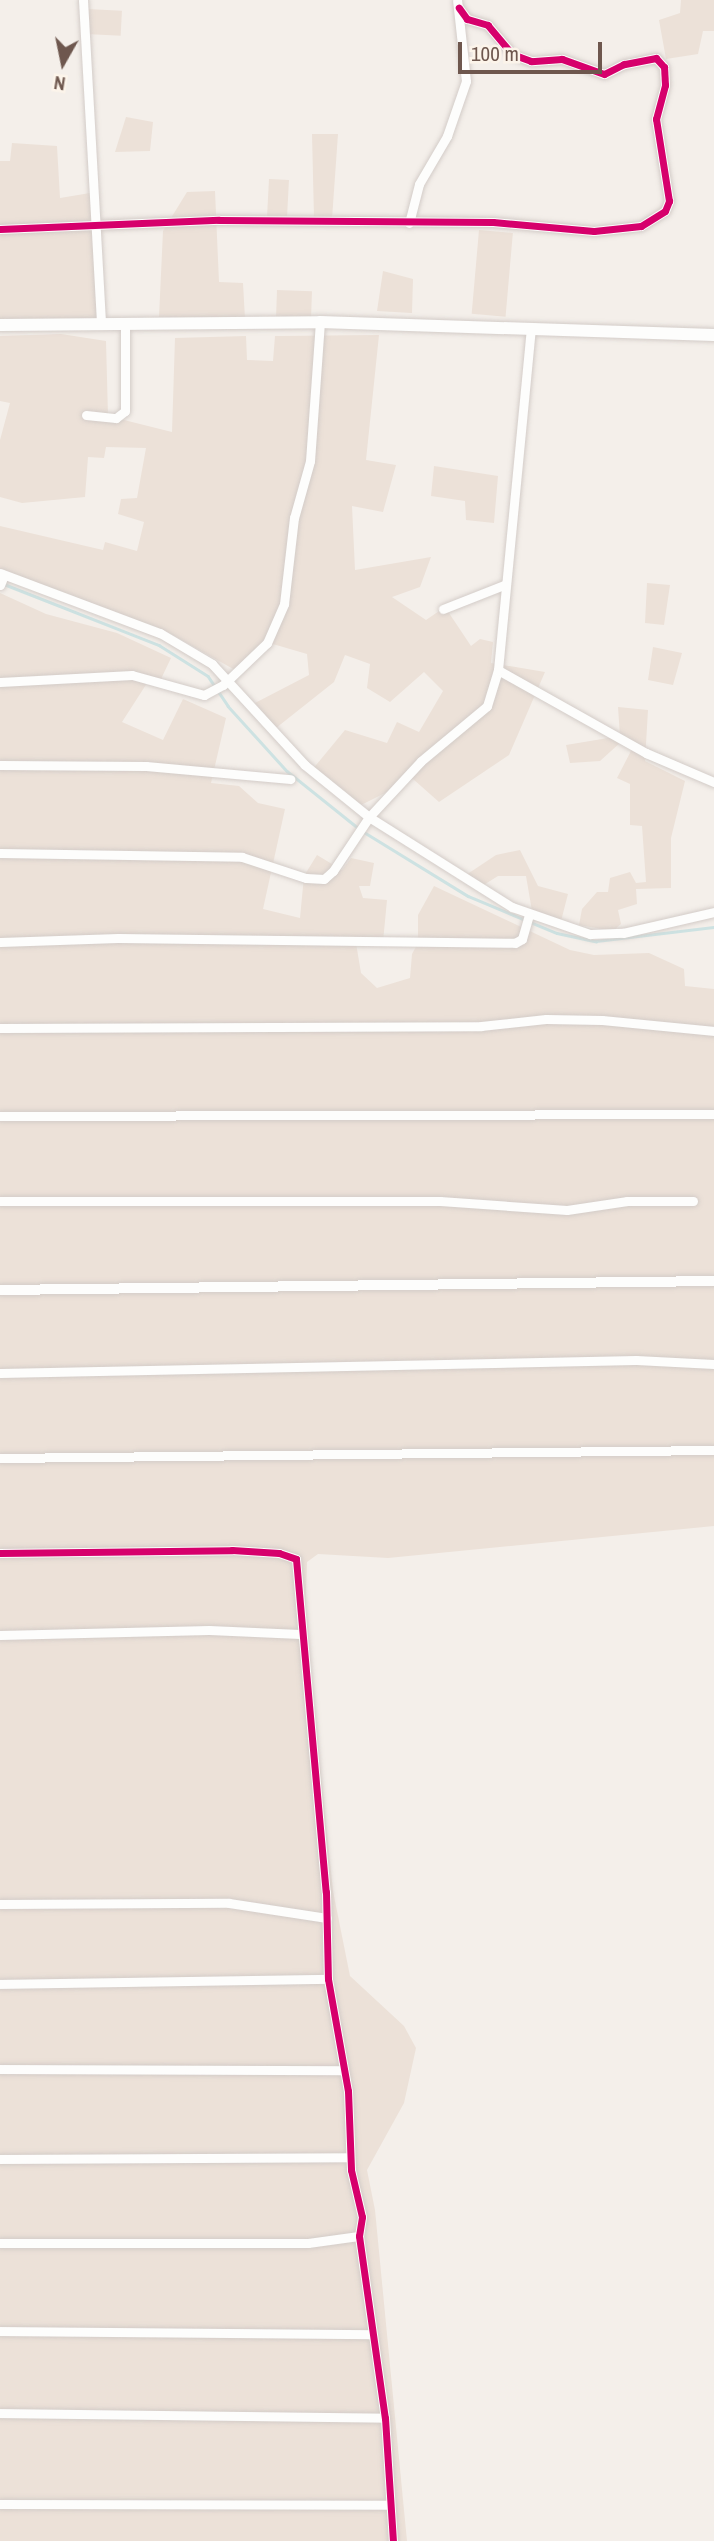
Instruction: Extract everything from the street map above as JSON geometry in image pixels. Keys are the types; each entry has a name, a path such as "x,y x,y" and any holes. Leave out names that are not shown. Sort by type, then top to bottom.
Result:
{"main road":[{"path":"0,325 320,322 714,335"}],"street":[{"path":"83,0 101,325"},
{"path":"410,223 419,184 447,135 463,94 466,80 458,4"},
{"path":"0,229 219,219 493,222 594,231 641,226 664,211 669,201 656,119 665,85 664,67 656,58 624,64 604,74 562,60 531,61 512,54 488,25 467,19 458,4"},
{"path":"0,682 132,675 204,695 214,692 267,643 284,604 293,518 310,461 320,322"},
{"path":"86,415 116,418 125,411 125,325"},
{"path":"0,853 242,857 324,879 369,817 421,761 487,706 498,670 504,585 531,328"},
{"path":"2,578 160,633 226,682 305,765 369,817 440,865 529,915 590,934 612,933 714,912"},
{"path":"443,610 504,585"},
{"path":"498,670 646,753 714,782"},
{"path":"0,765 146,766 290,779"},
{"path":"0,942 118,938 514,943 522,939 529,915"},
{"path":"0,1028 481,1026 560,1019 714,1031"},
{"path":"0,1116 714,1114"},
{"path":"0,1201 440,1201 567,1210 627,1201 693,1201"},
{"path":"0,1290 714,1281"},
{"path":"0,1373 636,1360 714,1364"},
{"path":"0,1458 714,1450"},
{"path":"0,1553 232,1550 291,1555 296,1559 300,1634 327,1918 328,1979 348,2091 349,2157 362,2217 359,2235 385,2418 393,2541"},
{"path":"0,1635 209,1630 300,1634"},
{"path":"0,1904 229,1903 327,1918"},
{"path":"0,1984 328,1979"},
{"path":"0,2069 343,2070"},
{"path":"0,2159 349,2157"},
{"path":"0,2244 308,2244 359,2235"},
{"path":"0,2331 371,2334"},
{"path":"0,2413 385,2418"},
{"path":"0,2504 390,2505"}],"shaded area":[{"path":"681,0 714,0 714,31 703,31 698,54 666,59 659,20 680,13"},
{"path":"87,9 122,11 121,36 86,34"},
{"path":"126,117 153,122 150,151 115,152"},
{"path":"312,134 338,134 332,219 314,218"},
{"path":"12,143 57,146 60,198 90,193 97,322 0,321 0,161 10,161"},
{"path":"269,179 289,180 287,218 267,217"},
{"path":"215,191 219,282 243,283 245,319 159,317 163,231 187,192"},
{"path":"479,230 513,233 506,317 472,314"},
{"path":"383,271 413,279 412,313 377,311"},
{"path":"277,290 312,291 311,320 276,319"},
{"path":"61,334 106,341 108,416 172,432 175,338 246,336 247,360 273,361 275,336 379,335 366,460 396,465 383,512 352,506 355,570 431,557 420,587 392,597 426,620 445,607 471,646 480,639 493,642 491,663 545,672 509,755 439,802 413,779 359,806 312,770 345,730 387,743 397,722 419,732 443,691 424,672 390,702 367,688 370,664 345,655 334,682 276,728 255,703 309,675 307,654 266,642 235,670 162,629 75,606 0,570 0,526 103,550 105,542 137,551 144,522 118,514 121,499 137,498 146,448 106,447 104,458 88,457 85,497 22,503 0,497 0,440 10,403 0,401 0,336"},
{"path":"434,466 498,476 494,523 466,520 465,501 431,496"},
{"path":"647,583 670,585 664,625 645,623"},
{"path":"0,593 46,614 117,633 171,658 161,679 151,677 122,722 163,740 183,699 226,718 211,783 239,786 258,803 285,809 263,909 300,918 304,876 317,855 342,870 351,858 374,863 370,886 359,886 363,898 387,900 383,942 356,943 361,973 377,988 410,978 412,954 418,943 418,915 434,886 570,950 594,955 649,953 684,969 685,986 714,989 714,1526 388,1558 318,1554 307,1562 305,1620 333,1891 350,1976 404,2026 416,2048 404,2103 367,2170 375,2210 407,2541 0,2541"},
{"path":"653,647 682,653 673,685 648,680"},
{"path":"618,707 648,710 645,761 685,781 671,838 671,888 636,889 637,904 618,910 621,924 613,931 579,925 582,909 597,892 608,892 610,878 630,872 636,883 646,882 642,826 630,825 630,784 617,778 632,749 621,742 600,761 570,763 566,745 620,736"},
{"path":"520,850 538,886 568,894 561,921 532,911 526,876 498,876 482,886 466,875 496,855"}],"waterway":[{"path":"4,584 159,645 208,676 228,706 287,771 357,827"},
{"path":"364,832 468,896 557,933 596,941 714,927"}],"cycle path":[{"path":"0,229 219,220 493,222 594,231 641,226 665,211 669,201 656,119 665,85 664,67 656,58 624,64 604,74 562,59 531,61 512,54 488,25 467,19 459,8"},
{"path":"0,1553 232,1550 279,1553 296,1559 326,1892 328,1979 348,2091 351,2170 362,2217 359,2236 385,2418 393,2541"}]}
